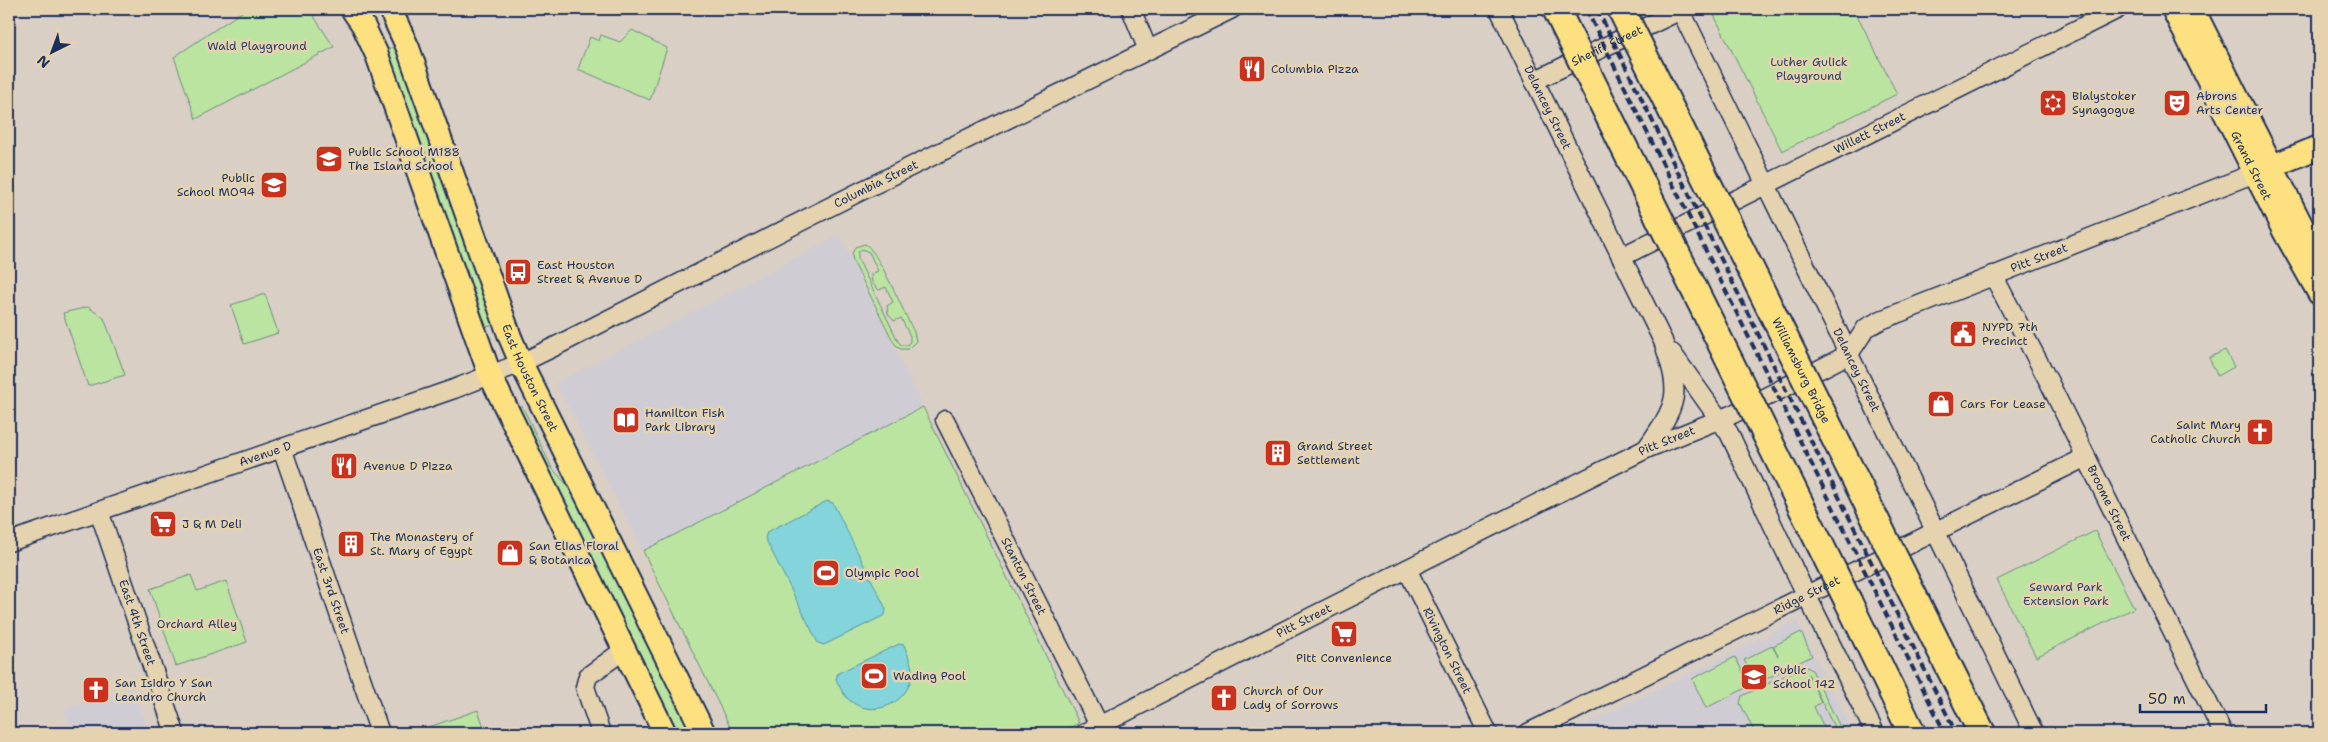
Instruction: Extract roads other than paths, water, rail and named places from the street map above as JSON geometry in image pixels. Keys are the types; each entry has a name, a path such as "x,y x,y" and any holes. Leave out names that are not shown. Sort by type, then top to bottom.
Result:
{"highway":[{"path":"1556,9 1912,733"},
{"name":"Williamsburg Bridge","path":"1620,9 1982,733"}],"main road":[{"path":"352,9 363,25 377,55 490,375 665,733"},
{"name":"Grand Street","path":"2173,9 2264,170 2319,260"},
{"name":"Grand Street","path":"2193,9 2264,170 2284,231 2319,293"},
{"name":"East Houston Street","path":"392,10 408,48 510,337 521,363 704,733"},
{"path":"2264,170 2319,147"}],"street":[{"path":"1131,9 1148,50"},
{"name":"Columbia Street","path":"521,363 1232,9"},
{"name":"Delancey Street","path":"1499,9 1662,341 1674,373 1675,396 1669,416 1646,450"},
{"name":"Delancey Street","path":"1680,9 2034,733"},
{"name":"Sheriff Street","path":"1534,82 1680,9"},
{"name":"Willett Street","path":"1621,257 2118,9"},
{"name":"Pitt Street","path":"1096,731 1407,569 1646,450 1720,419 1849,354 1866,328 1881,320 2264,170"},
{"name":"Broome Street","path":"1993,275 2223,733"},
{"name":"Delancey Street","path":"1662,341 1720,419 1875,733"},
{"name":"Avenue D","path":"9,542 521,363"},
{"name":"Stanton Street","path":"945,420 1096,731"},
{"name":"East 3rd Street","path":"282,448 380,733"},
{"name":"Ridge Street","path":"1528,733 2086,457"},
{"name":"East 4th Street","path":"99,511 175,733"},
{"name":"Rivington Street","path":"1407,569 1488,733"},
{"path":"600,733 585,682 592,672 608,664 624,650"}],"water":[{"name":"Olympic Pool","path":"827,501 833,503 886,609 885,615 824,645 818,643 765,538 767,532"},
{"name":"Wading Pool","path":"899,644 904,645 912,672 910,683 898,700 879,708 868,708 848,699 836,679 838,673"}],"railway":[{"path":"1586,9 1945,733"},
{"path":"1597,9 1956,733"}],"place":[{"name":"Columbia Pizza","path":"1252,69"},
{"name":"Bialystoker Synagogue","path":"2053,103"},
{"name":"Abrons Arts Center","path":"2177,103"},
{"name":"Public School M188 The Island School","path":"329,159"},
{"name":"Public School MO94","path":"274,185"},
{"name":"East Houston Street & Avenue D","path":"518,272"},
{"name":"NYPD 7th Precinct","path":"1963,334"},
{"name":"Cars For Lease","path":"1941,404"},
{"name":"Hamilton Fish Park Library","path":"626,420"},
{"name":"Saint Mary Catholic Church","path":"2260,432"},
{"name":"Grand Street Settlement","path":"1278,453"},
{"name":"Avenue D Pizza","path":"344,466"},
{"name":"J & M Deli","path":"163,524"},
{"name":"The Monastery of St. Mary of Egypt","path":"351,544"},
{"name":"San Elias Floral & Botanica","path":"510,553"},
{"name":"Olympic Pool","path":"826,573"},
{"name":"Pitt Convenience","path":"1344,634"},
{"name":"Wading Pool","path":"874,676"},
{"name":"Public School 142","path":"1754,677"},
{"name":"San Isidro Y San Leandro Church","path":"96,690"},
{"name":"Church of Our Lady of Sorrows","path":"1224,698"}],"park label":[{"name":"Wald Playground","path":"257,46"},
{"name":"Luther Gulick Playground","path":"1809,69"},
{"name":"Seward Park Extension Park","path":"2066,594"},
{"name":"Orchard Alley","path":"197,624"}]}
